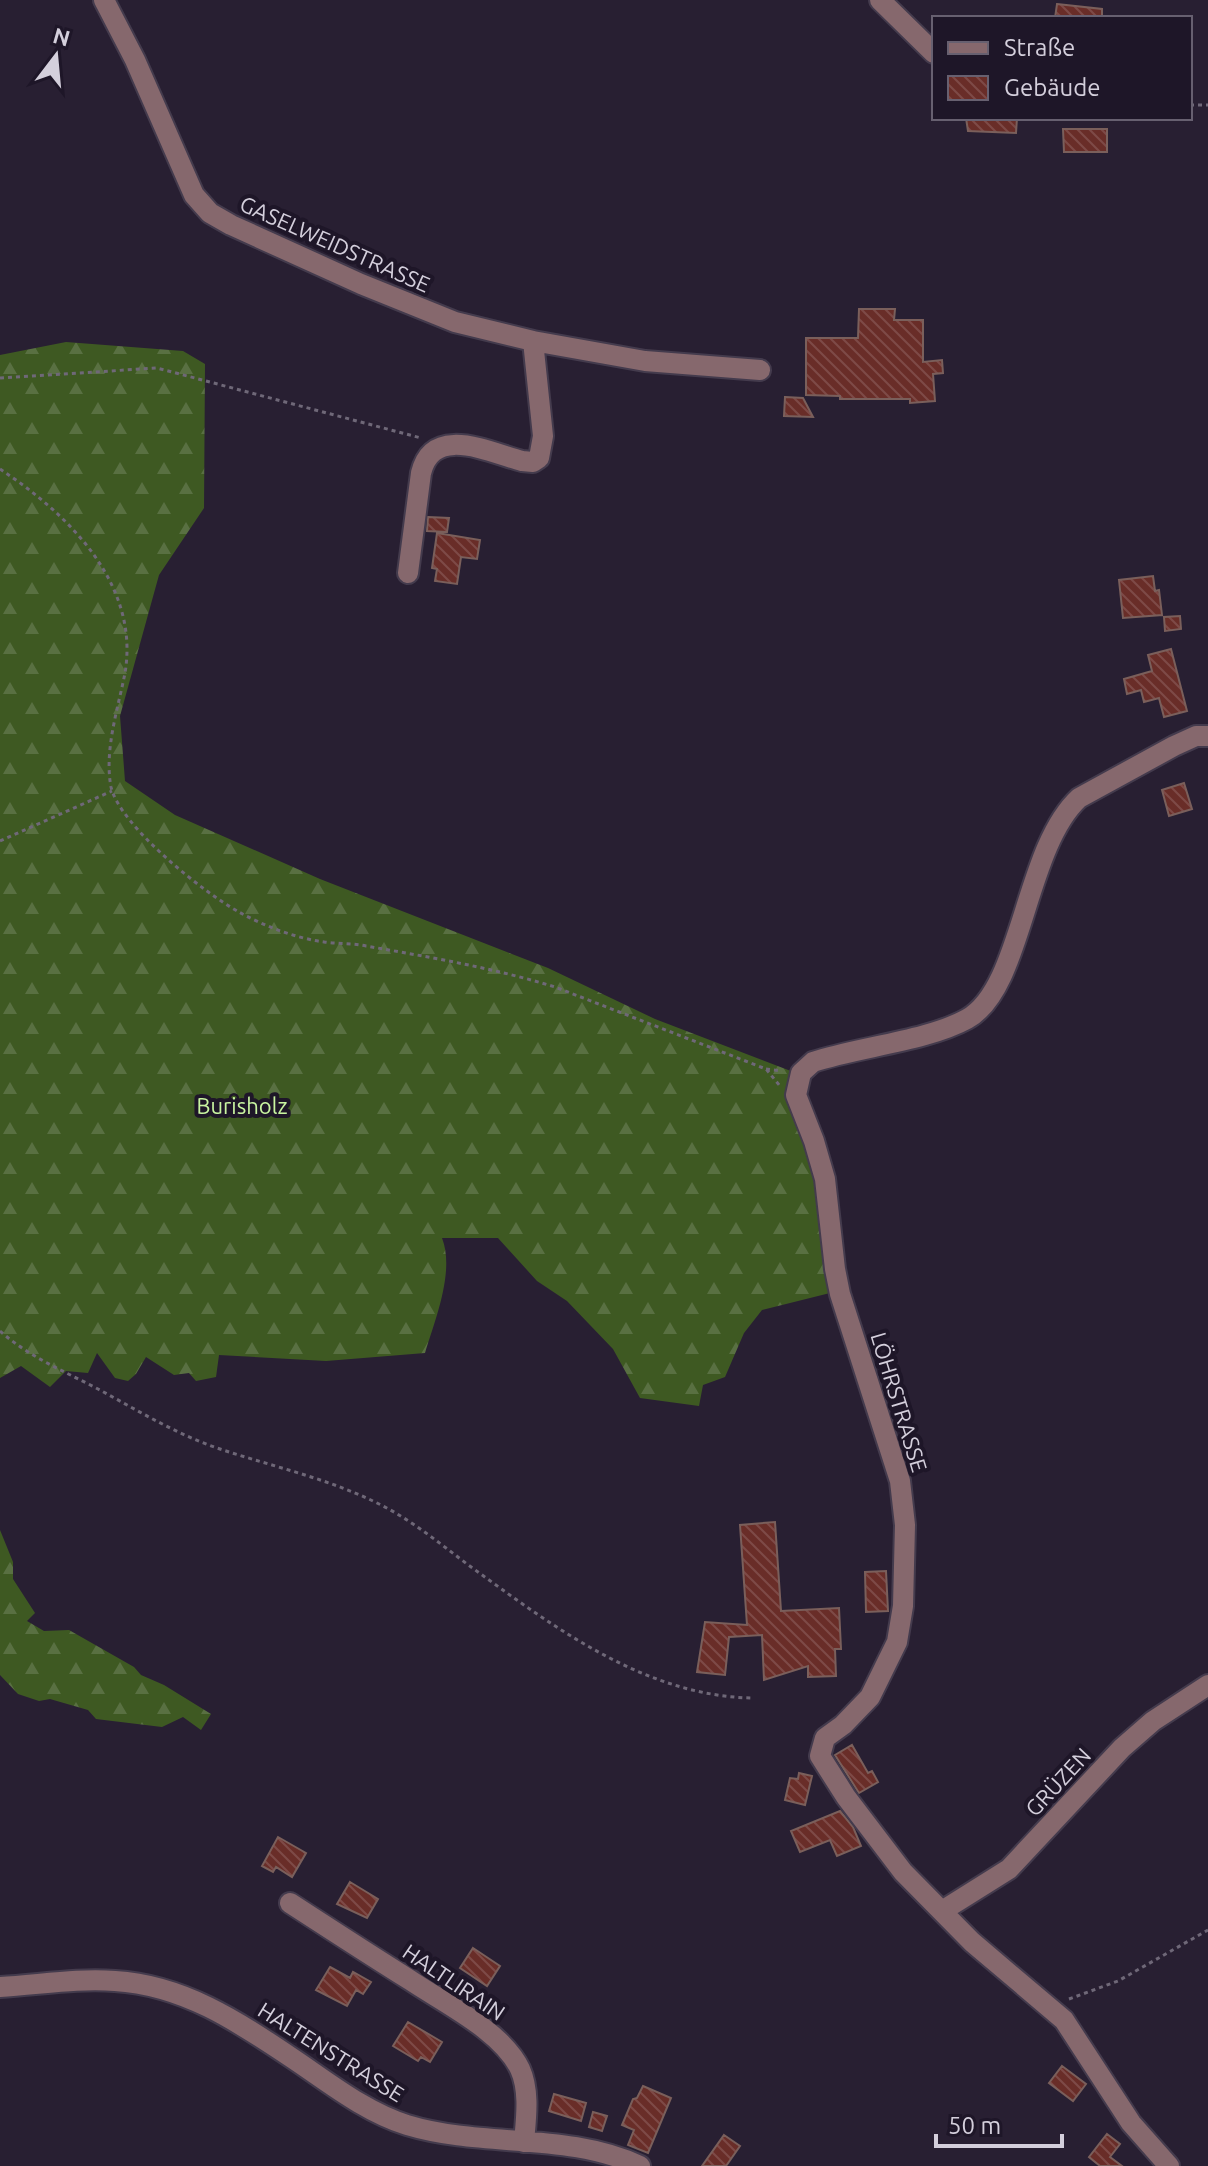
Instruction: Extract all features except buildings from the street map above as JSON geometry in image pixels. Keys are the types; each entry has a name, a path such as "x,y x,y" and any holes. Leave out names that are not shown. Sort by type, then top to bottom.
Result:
{"street":[{"name":"GASELWEIDSTRASSE","path":"104,0 135,60 199,202 210,213 231,225 434,315 533,341 645,361 760,370"},
{"path":"880,0 932,51"},
{"path":"408,573 423,465 433,449 448,444 522,461 533,462 539,458 543,436 533,341"},
{"name":"LÖHRSTRASSE","path":"1169,2166 1131,2123 1064,2020 972,1942 903,1872 820,1756 825,1738 843,1725 870,1697 897,1642 903,1606 905,1525 900,1481 840,1294 825,1179 801,1110 797,1086 801,1073 813,1062 940,1030 967,1019 983,1007 1001,974 1046,845 1070,807 1079,798 1174,746 1196,736 1208,736"},
{"name":"GRÜZEN","path":"942,1911 1009,1869 1122,1748 1153,1721 1208,1685"},
{"name":"HALTLIRAIN","path":"290,1903 472,2021 506,2049 518,2065 524,2081 524,2142"},
{"name":"HALTENSTRASSE","path":"0,1987 113,1980 164,1990 227,2015 385,2116 436,2133 592,2149 640,2166"}],"path":[{"path":"0,378 157,368 448,444"},
{"path":"0,469 28,488 78,535 93,554 122,606 127,662 111,741 112,791 136,826 204,890 239,912 300,937 362,945 522,977 555,987 766,1069 801,1110"},
{"path":"0,841 112,791"},
{"path":"0,1331 26,1352 200,1441 377,1503 403,1517 536,1614 620,1663 669,1684 737,1698 752,1698"},
{"path":"1051,2006 1118,1981 1208,1930"}],"green space":[{"name":"Burisholz","path":"66,342 183,351 205,364 204,508 159,575 120,716 125,781 175,815 320,879 548,968 655,1019 796,1073 812,1138 830,1293 762,1310 744,1333 725,1377 703,1385 699,1406 640,1398 613,1349 567,1301 537,1281 498,1238 442,1238 445,1280 425,1353 326,1361 219,1355 216,1377 196,1381 189,1373 174,1375 146,1357 128,1381 115,1378 97,1353 88,1373 66,1371 50,1387 21,1366 0,1378 0,355"},
{"path":"0,1530 13,1562 13,1579 35,1613 27,1621 44,1631 69,1630 211,1714 201,1730 183,1717 162,1727 96,1719 88,1710 18,1694 0,1675"}]}
